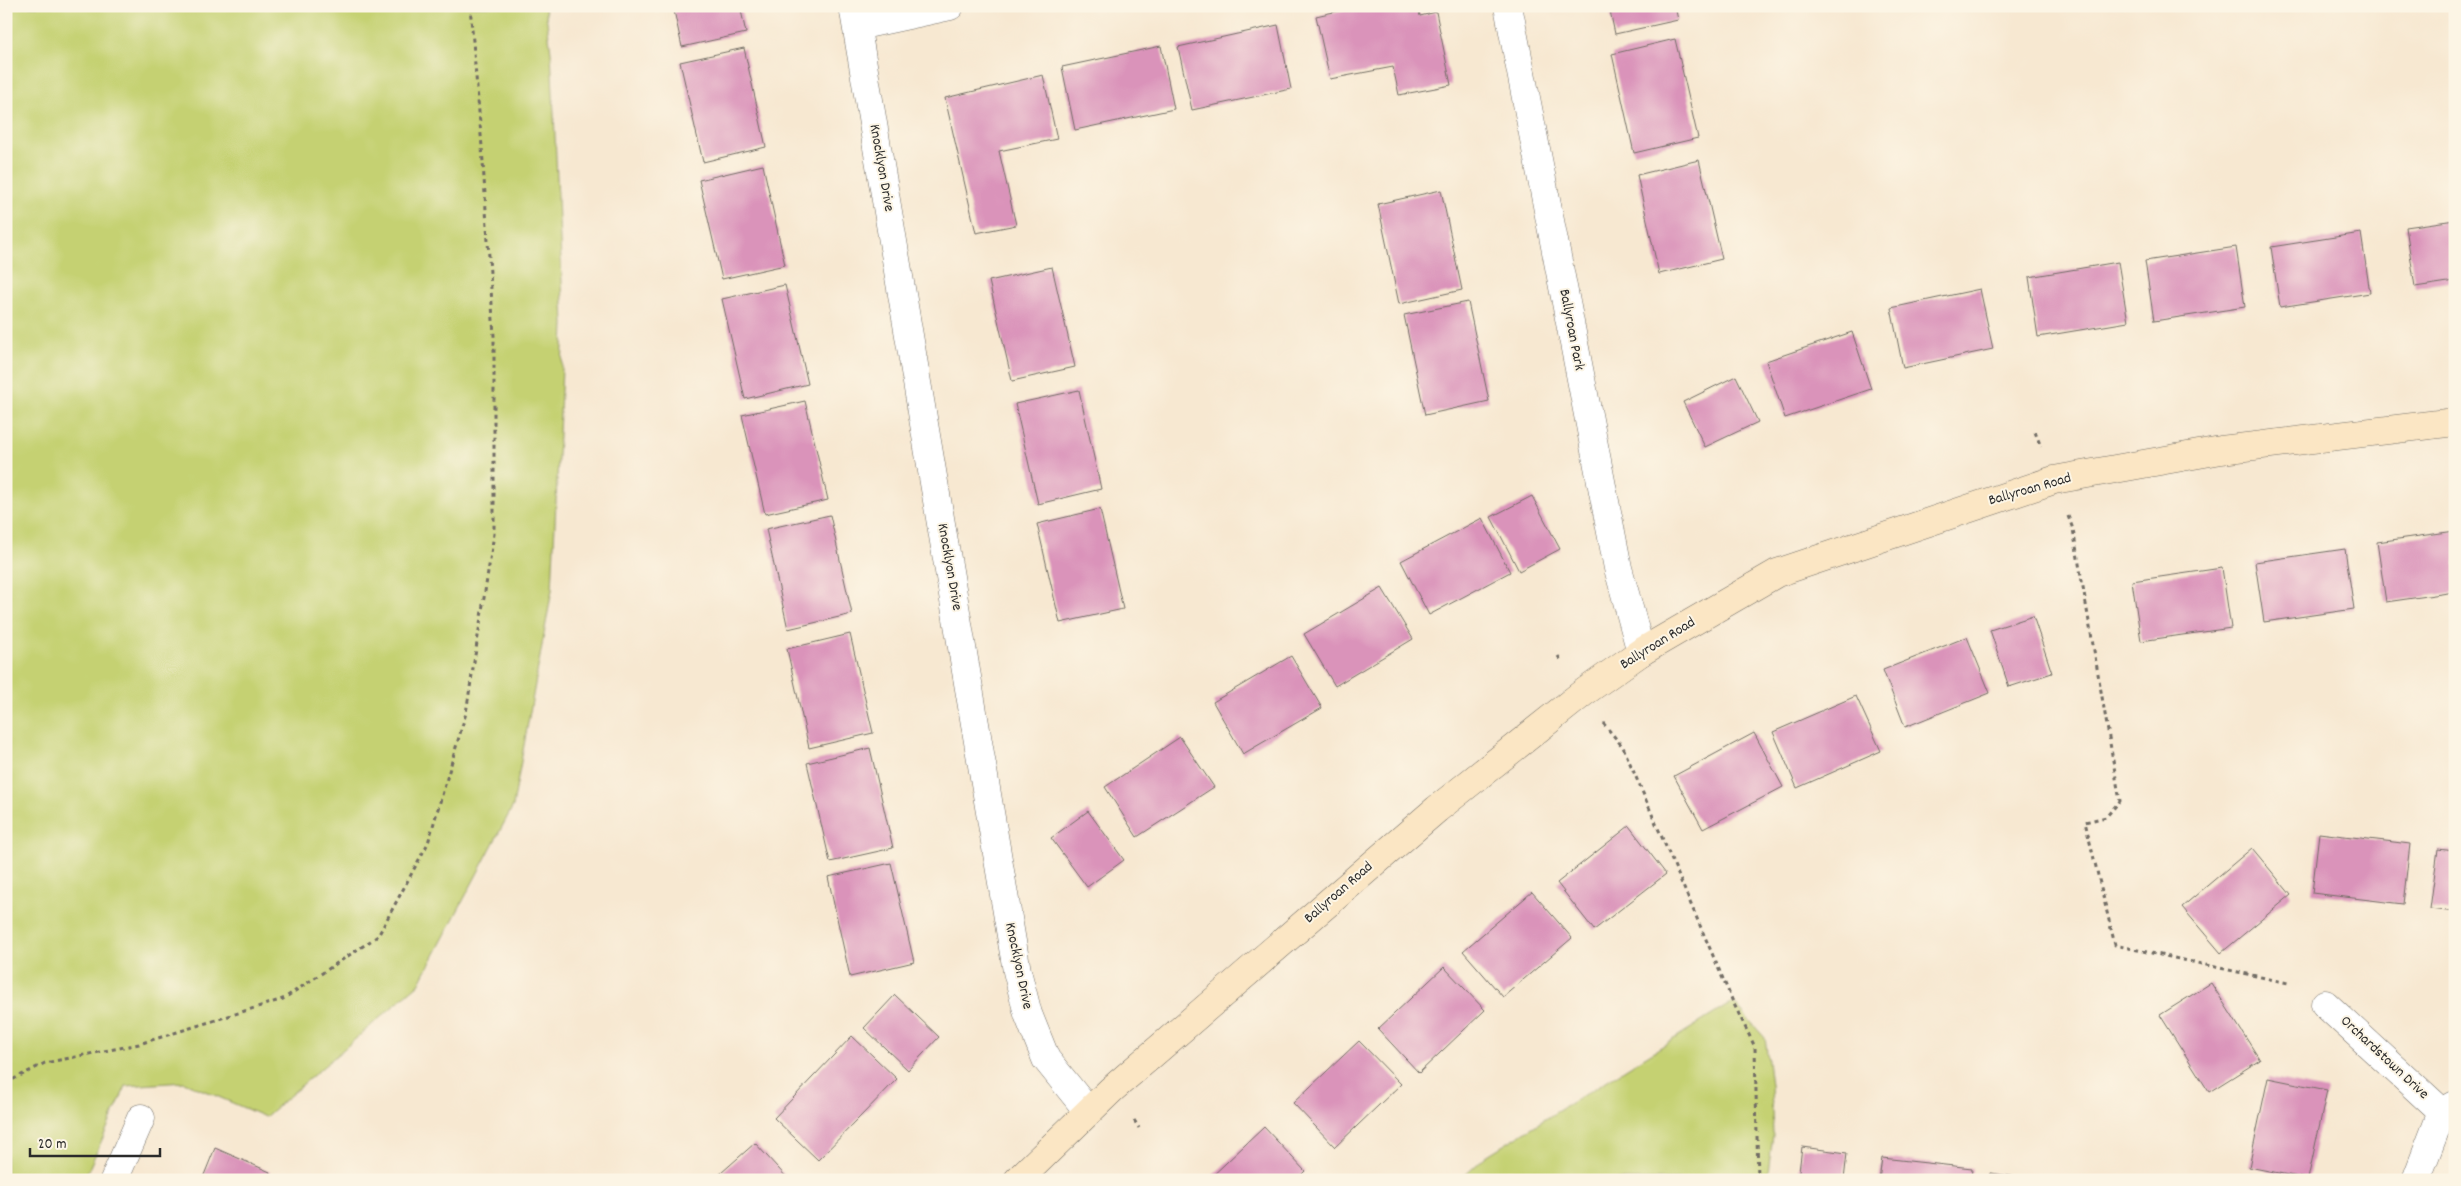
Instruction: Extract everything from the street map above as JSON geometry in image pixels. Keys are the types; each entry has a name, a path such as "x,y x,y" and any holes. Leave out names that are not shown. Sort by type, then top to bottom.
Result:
{"main road":[{"name":"Ballyroan Road","path":"1018,1180 1088,1111 1437,809 1582,692 1641,652 1778,573 2054,480 2221,450 2455,422"}],"street":[{"path":"855,16 950,6"},
{"name":"Ballyroan Park","path":"1508,6 1618,568 1641,652"},
{"name":"Knocklyon Drive","path":"855,16 1016,970 1028,1014 1046,1059 1088,1111"},
{"name":"Orchardstown Drive","path":"2325,1004 2449,1109 2416,1180"},
{"path":"114,1180 141,1118"}],"path":[{"path":"6,1083 45,1063 139,1044 283,999 378,936 428,843 466,713 494,534 494,336 482,147 470,6"},
{"path":"2073,529 2120,801 2106,817 2085,822 2115,945 2288,983"},
{"path":"1608,729 1623,747 1733,1002 1755,1047 1758,1180"}],"green space":[{"path":"6,6 545,6 551,52 564,324 552,590 513,806 419,984 265,1117 184,1082 126,1086 84,1180 6,1180"},
{"path":"1733,1002 1765,1038 1771,1085 1773,1135 1767,1180 1460,1180 1486,1156"}],"building":[{"path":"673,6 740,6 746,33 682,47"},
{"path":"1360,6 1418,6 1420,16 1436,12 1451,85 1399,95 1393,67 1330,79 1316,16"},
{"path":"1609,6 1675,6 1678,20 1615,34"},
{"path":"1278,25 1291,89 1192,110 1178,47"},
{"path":"1675,39 1698,138 1634,153 1612,54"},
{"path":"1161,46 1174,109 1075,130 1062,67"},
{"path":"744,48 766,147 703,162 680,62"},
{"path":"1043,75 1057,139 999,151 1016,225 976,233 945,98"},
{"path":"1699,160 1722,259 1659,274 1637,175"},
{"path":"763,165 785,265 722,279 699,180"},
{"path":"1441,190 1462,290 1399,304 1378,204"},
{"path":"2455,220 2455,281 2415,287 2406,227"},
{"path":"2361,233 2370,293 2280,307 2271,247"},
{"path":"2236,247 2245,307 2154,321 2145,261"},
{"path":"2118,262 2128,322 2038,337 2029,277"},
{"path":"1052,267 1075,367 1012,381 989,281"},
{"path":"785,285 808,384 745,399 722,299"},
{"path":"1980,289 1993,349 1903,368 1891,308"},
{"path":"1468,302 1489,401 1425,415 1404,315"},
{"path":"1852,332 1871,389 1785,418 1766,361"},
{"path":"1736,376 1758,422 1705,447 1683,402"},
{"path":"1079,390 1101,489 1038,504 1015,404"},
{"path":"805,401 828,500 765,514 742,415"},
{"path":"1532,496 1560,549 1519,571 1491,517"},
{"path":"1100,509 1123,609 1060,623 1037,524"},
{"path":"830,515 852,614 788,629 766,529"},
{"path":"1482,518 1510,572 1429,615 1401,561"},
{"path":"2455,531 2455,592 2386,602 2377,542"},
{"path":"2345,549 2354,609 2264,622 2255,562"},
{"path":"2222,568 2231,628 2141,641 2132,581"},
{"path":"1382,588 1413,639 1335,686 1304,634"},
{"path":"2033,616 2052,673 2009,687 1990,630"},
{"path":"850,634 873,733 809,748 787,649"},
{"path":"1967,637 1990,693 1905,727 1883,670"},
{"path":"1291,656 1322,708 1243,754 1213,702"},
{"path":"1856,696 1881,751 1797,788 1773,732"},
{"path":"1754,733 1783,787 1703,829 1674,776"},
{"path":"1180,737 1214,787 1137,837 1105,787"},
{"path":"870,748 893,848 830,862 807,763"},
{"path":"1088,811 1124,860 1087,887 1051,838"},
{"path":"1629,826 1666,874 1594,930 1557,883"},
{"path":"2319,833 2410,844 2403,904 2312,893"},
{"path":"2252,848 2291,895 2221,953 2182,907"},
{"path":"2438,849 2455,851 2455,912 2430,909"},
{"path":"891,863 914,962 850,977 828,877"},
{"path":"1532,892 1572,938 1503,997 1463,951"},
{"path":"1444,967 1485,1010 1419,1073 1378,1029"},
{"path":"2211,983 2260,1060 2209,1092 2160,1015"},
{"path":"895,995 939,1037 908,1070 864,1028"},
{"path":"852,1036 897,1079 818,1160 774,1118"},
{"path":"1359,1041 1401,1084 1335,1147 1293,1103"},
{"path":"2268,1078 2327,1090 2308,1179 2249,1167"},
{"path":"1264,1127 1305,1171 1296,1180 1208,1180"},
{"path":"755,1143 789,1180 713,1180 721,1173"},
{"path":"1802,1147 1847,1153 1844,1180 1798,1180"},
{"path":"215,1148 270,1172 267,1180 202,1180"},
{"path":"1882,1158 1972,1168 1971,1180 1879,1180"},
{"path":"1990,1173 2031,1179 2031,1180 1989,1180"}]}
